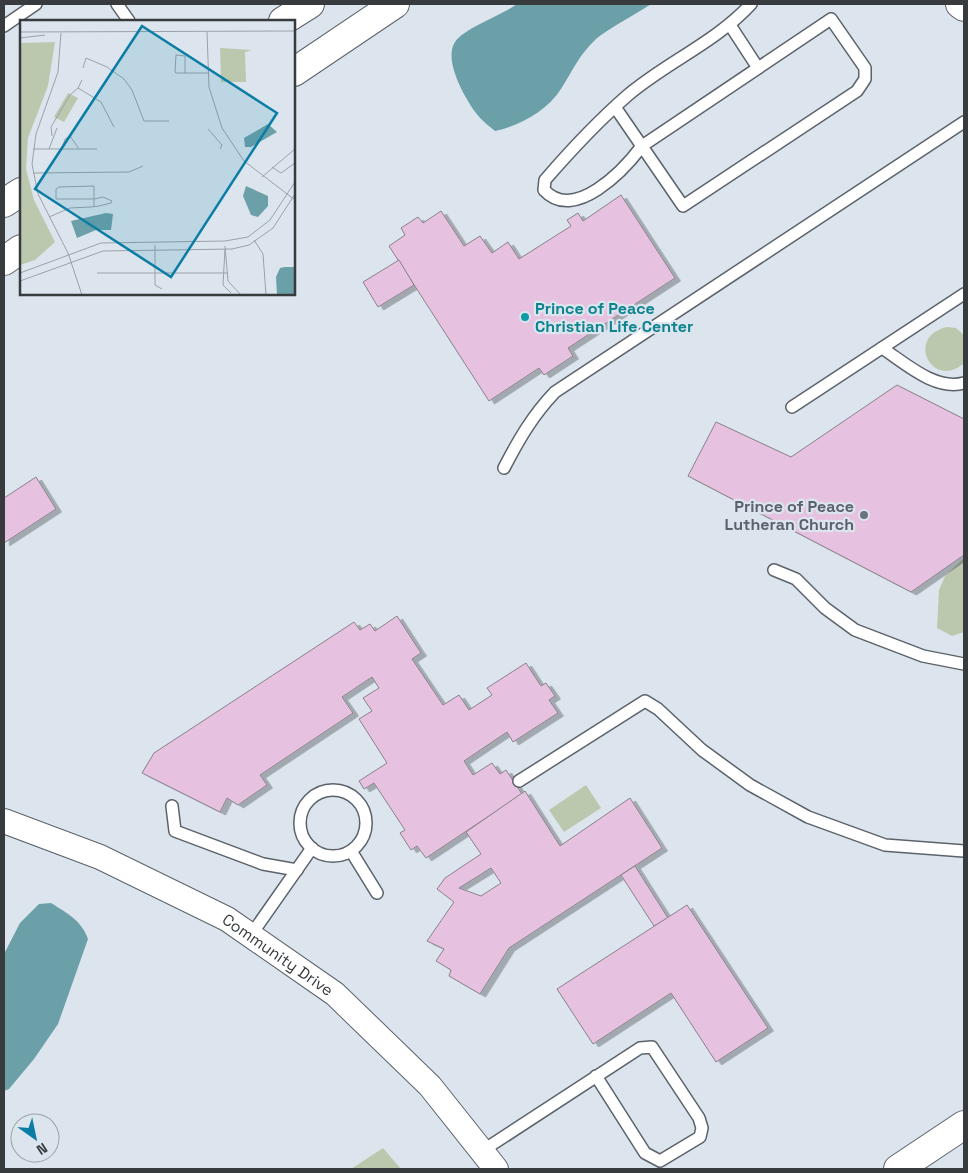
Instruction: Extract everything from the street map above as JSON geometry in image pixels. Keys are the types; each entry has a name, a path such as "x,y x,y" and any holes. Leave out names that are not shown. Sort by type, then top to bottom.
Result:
{"street":[{"path":"285,20 310,4"},
{"path":"295,71 395,4"},
{"path":"960,4 964,7"},
{"path":"4,203 20,193"},
{"path":"4,261 20,250"},
{"name":"Community Drive","path":"4,821 100,857 227,919 251,935 335,994 430,1086 489,1160"},
{"path":"898,1169 964,1125"}],"lane":[{"path":"4,26 36,4"},
{"path":"117,4 127,20"},
{"path":"616,107 642,146 684,206 857,91 865,78 865,68 831,19 642,146 626,168 606,184 581,198 563,202 550,197 544,190 545,180 594,126 629,94 730,25 751,4"},
{"path":"730,25 758,68"},
{"path":"504,468 536,411 555,392 964,122"},
{"path":"792,407 964,294"},
{"path":"882,348 942,384 955,386 964,383"},
{"path":"774,570 796,579 825,608 856,630 922,656 964,664"},
{"path":"519,781 645,701 658,709 702,750 750,785 808,817 885,845 964,850"},
{"path":"330,790 342,791 352,795 360,803 366,818 365,834 351,851 341,855 321,854 305,840 301,829 304,808 311,799 320,793 330,790"},
{"path":"172,806 175,831 263,864 296,870"},
{"path":"251,935 312,848"},
{"path":"351,851 377,893"},
{"path":"489,1160 596,1076 640,1048 652,1047 699,1118 702,1128 700,1136 660,1161 652,1158 645,1153 596,1076"}],"green space":[{"path":"947,327 956,328 964,335 964,363 953,370 942,371 934,367 928,359 925,350 927,341 934,333"},
{"path":"963,559 964,632 952,636 937,628 939,590 945,576"},
{"path":"586,785 601,808 564,832 549,810"},
{"path":"383,1148 401,1169 351,1169"}],"water":[{"path":"517,4 651,4 596,39 581,57 555,97 540,111 523,121 495,131 478,116 461,89 453,68 452,50 455,42 467,31"},
{"path":"51,903 78,922 88,939 58,1024 34,1059 9,1089 4,1091 4,954 20,923 39,904"}],"building":[{"name":"Prince of Peace Christian Life Center","path":"621,195 675,278 568,348 573,356 544,375 539,368 489,401 389,246 405,235 401,228 418,217 423,223 441,211 464,246 480,236 492,253 508,242 519,259 571,226 567,220 578,213 583,221"},
{"path":"399,260 414,285 378,307 363,282"},
{"name":"Prince of Peace Lutheran Church","path":"897,385 964,419 964,555 911,592 688,476 716,422 791,457"},
{"path":"36,477 56,509 4,543 4,498"},
{"path":"397,616 421,653 412,659 443,705 459,695 469,710 492,695 487,688 526,663 541,686 546,683 555,696 549,700 558,713 513,742 507,732 464,761 473,775 492,763 500,774 506,770 522,794 426,858 417,846 411,850 400,833 405,830 374,783 364,789 359,781 387,763 359,719 372,711 363,698 379,688 372,677 342,697 353,713 260,775 267,785 238,805 227,798 220,812 142,773 154,753 354,622 360,630 370,624 375,631"},
{"path":"525,791 560,846 630,798 662,848 509,948 480,994 449,976 451,970 436,961 444,949 427,941 454,902 437,889 445,878 481,854 466,832","holes":["491,868 501,883 481,896 459,888"]},
{"path":"635,866 668,918 654,926 621,875"},
{"path":"687,905 768,1028 716,1062 671,993 593,1044 557,989"}],"place":[{"name":"Prince of Peace Christian Life Center","path":"525,317"},
{"name":"Prince of Peace Lutheran Church","path":"864,515"}]}
